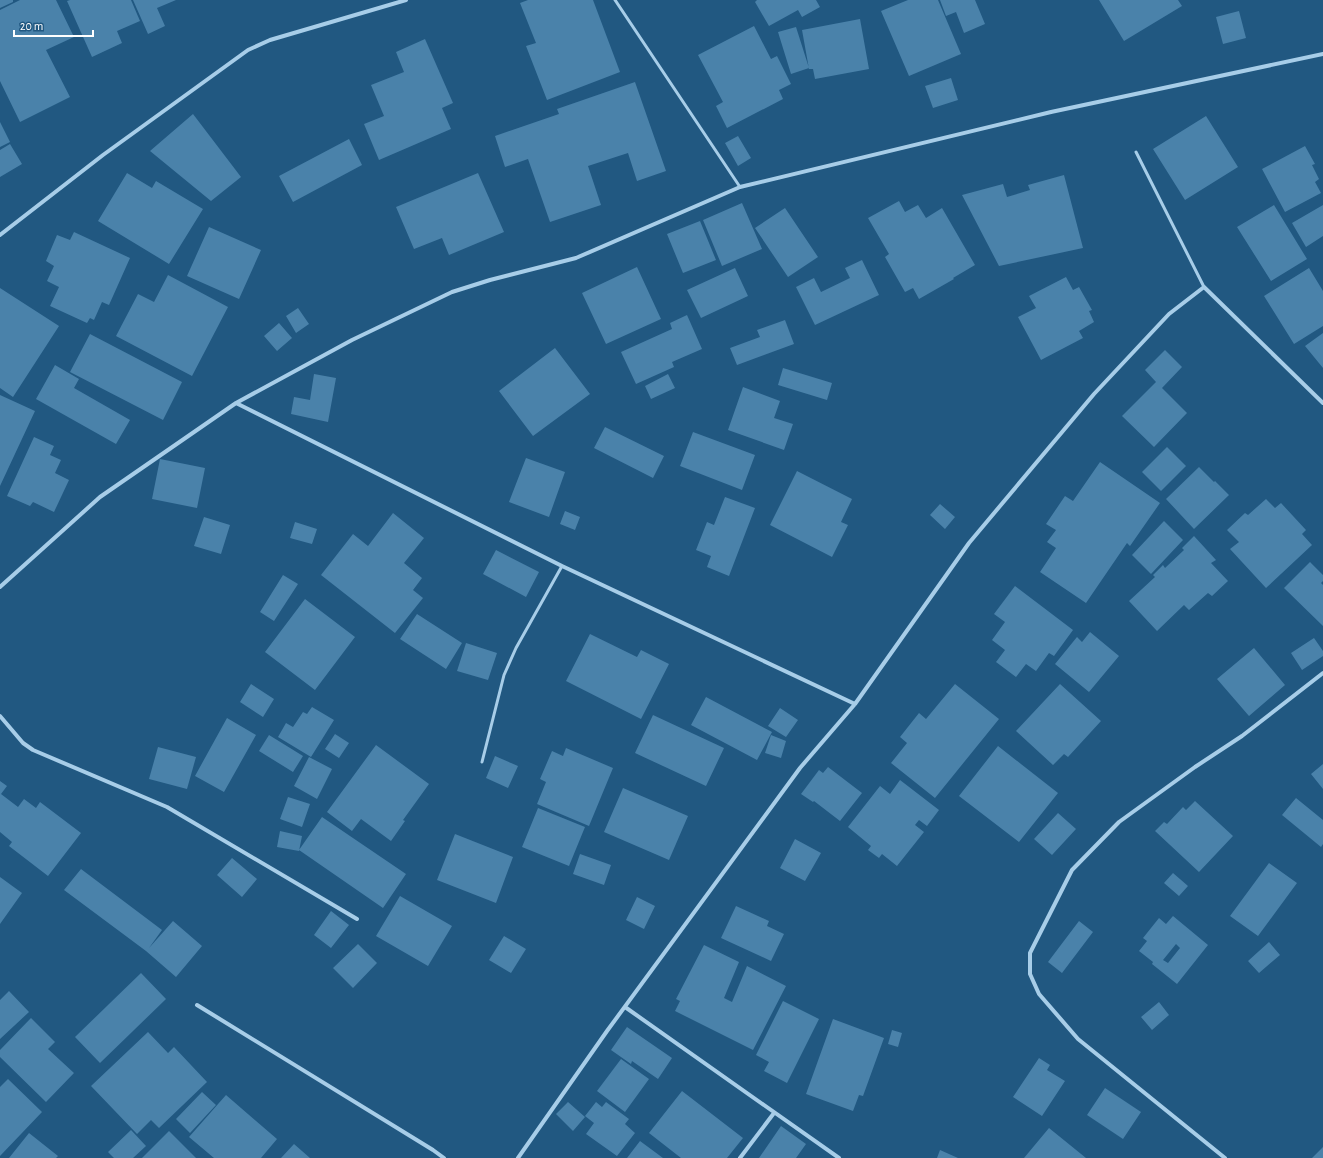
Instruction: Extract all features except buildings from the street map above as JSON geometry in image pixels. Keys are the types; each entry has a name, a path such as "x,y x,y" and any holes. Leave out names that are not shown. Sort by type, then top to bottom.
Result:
{"street":[{"path":"0,235 103,155 248,50 270,40 406,0"},
{"path":"0,587 100,497 236,403 352,340 452,292 490,280 576,258 740,187 1051,112 1323,54"},
{"path":"518,1158 625,1007 800,768 854,704 969,543 1094,394 1169,314 1204,287 1323,403"},
{"path":"236,403 562,566 854,704"},
{"path":"1225,1158 1078,1039 1039,994 1030,974 1030,953 1072,870 1119,822 1195,767 1242,736 1323,672"},
{"path":"0,716 23,743 33,750 167,807 357,919"},
{"path":"197,1006 444,1158"},
{"path":"625,1007 839,1158"},
{"path":"740,1158 774,1113"}],"lane":[{"path":"615,0 740,187"},
{"path":"1136,152 1204,287"},
{"path":"482,762 504,675 516,648 562,566"}]}
